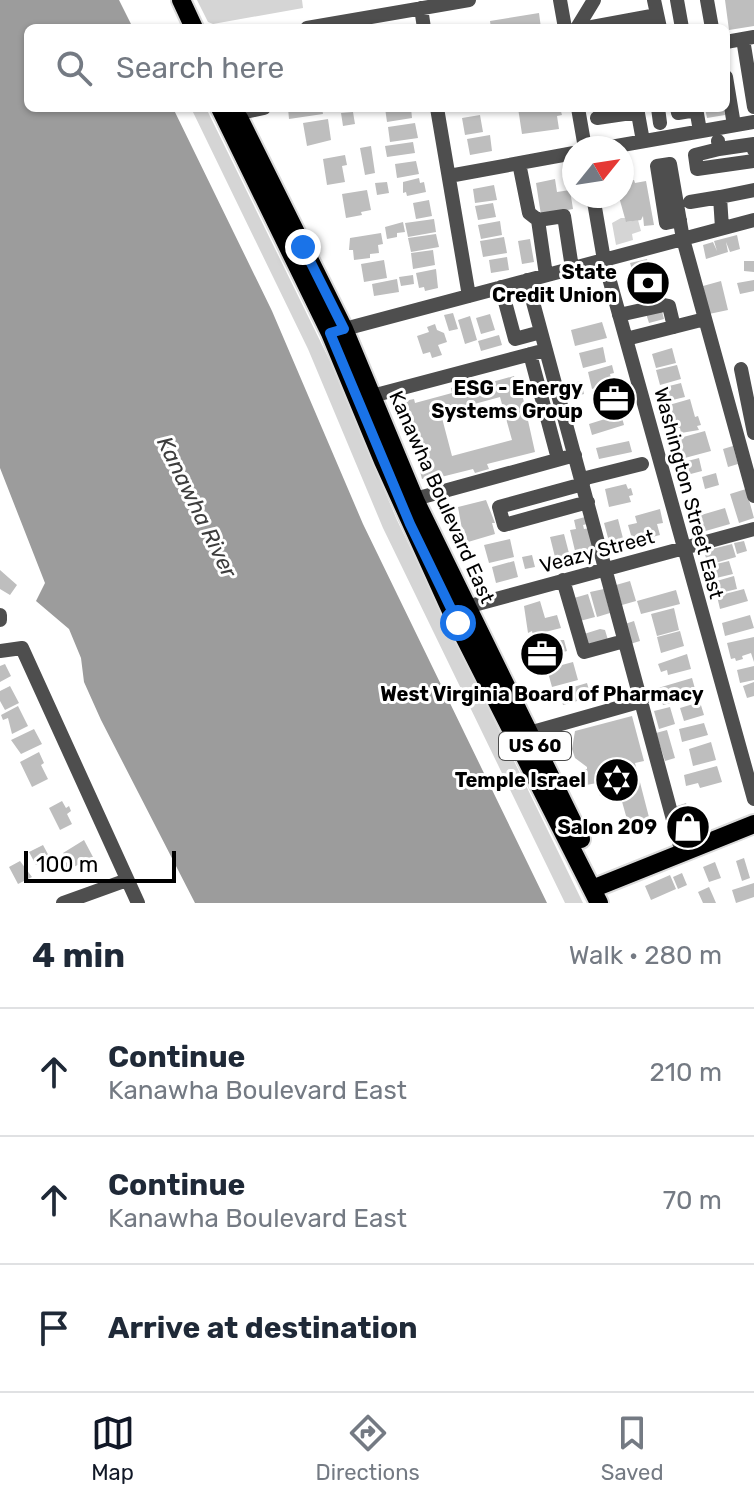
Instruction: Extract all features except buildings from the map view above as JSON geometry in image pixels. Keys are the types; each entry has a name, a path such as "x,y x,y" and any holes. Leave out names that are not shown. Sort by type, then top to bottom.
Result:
{"main road":[{"path":"168,0 179,24"},
{"path":"181,0 192,24"},
{"name":"Kanawha Boulevard East","path":"231,112 337,331 372,396 459,609 558,824 596,895 611,903"},
{"name":"Kanawha Boulevard East","path":"337,331 388,474 529,733 596,895"},
{"path":"596,895 682,853 754,824"}],"street":[{"path":"349,24 469,0"},
{"path":"560,0 564,24"},
{"path":"579,24 594,0"},
{"path":"677,0 681,24"},
{"path":"707,0 711,24"},
{"path":"421,8 423,24"},
{"path":"607,24 657,14"},
{"path":"748,38 754,107"},
{"path":"730,101 734,125"},
{"path":"438,112 469,296"},
{"path":"579,112 583,136"},
{"path":"597,118 628,112"},
{"path":"638,112 643,141"},
{"path":"697,112 700,131"},
{"path":"634,143 754,122"},
{"path":"716,128 719,149"},
{"path":"754,150 754,144 695,155 697,169 754,161"},
{"path":"449,176 562,155"},
{"path":"519,163 529,213 538,220 546,275"},
{"path":"690,202 754,190"},
{"path":"720,197 722,228"},
{"name":"Washington Street East","path":"595,208 604,260 754,799"},
{"path":"538,220 564,216 572,268"},
{"path":"680,220 754,496"},
{"path":"337,331 754,220"},
{"path":"527,280 682,853"},
{"path":"501,287 515,339 541,332"},
{"path":"619,315 669,306 674,327"},
{"path":"626,339 705,319"},
{"path":"372,396 546,350"},
{"path":"530,354 558,459"},
{"path":"741,369 754,433"},
{"path":"415,499 575,455"},
{"path":"588,502 504,525 499,507 642,464"},
{"name":"Veazy Street","path":"459,609 754,529"},
{"path":"563,580 584,652 617,643"},
{"path":"0,651 22,648 138,903"},
{"path":"529,733 642,701"},
{"path":"64,903 127,880"}],"shaded area":[{"path":"197,0 302,0 303,8 213,24 208,22"},
{"path":"193,112 208,112 330,361 397,520 583,903 565,903 383,528 308,349"},
{"path":"621,218 627,222 638,220 641,231 632,234 633,240 616,245 612,223"}],"water":[{"name":"Kanawha River","path":"0,0 119,0 131,24 24,24 24,112 175,112 272,311 363,524 547,903 195,903 101,720 84,682 81,658 69,629 36,601 45,583 0,468"}],"place":[{"name":"State Credit Union","path":"648,283"},
{"name":"ESG - Energy Systems Group","path":"614,399"},
{"name":"West Virginia Board of Pharmacy","path":"542,654"},
{"name":"Temple Israel","path":"617,780"},
{"name":"Salon 209","path":"688,827"}],"route":[{"path":"303,247 344,329 330,333 410,524 458,623"}]}
